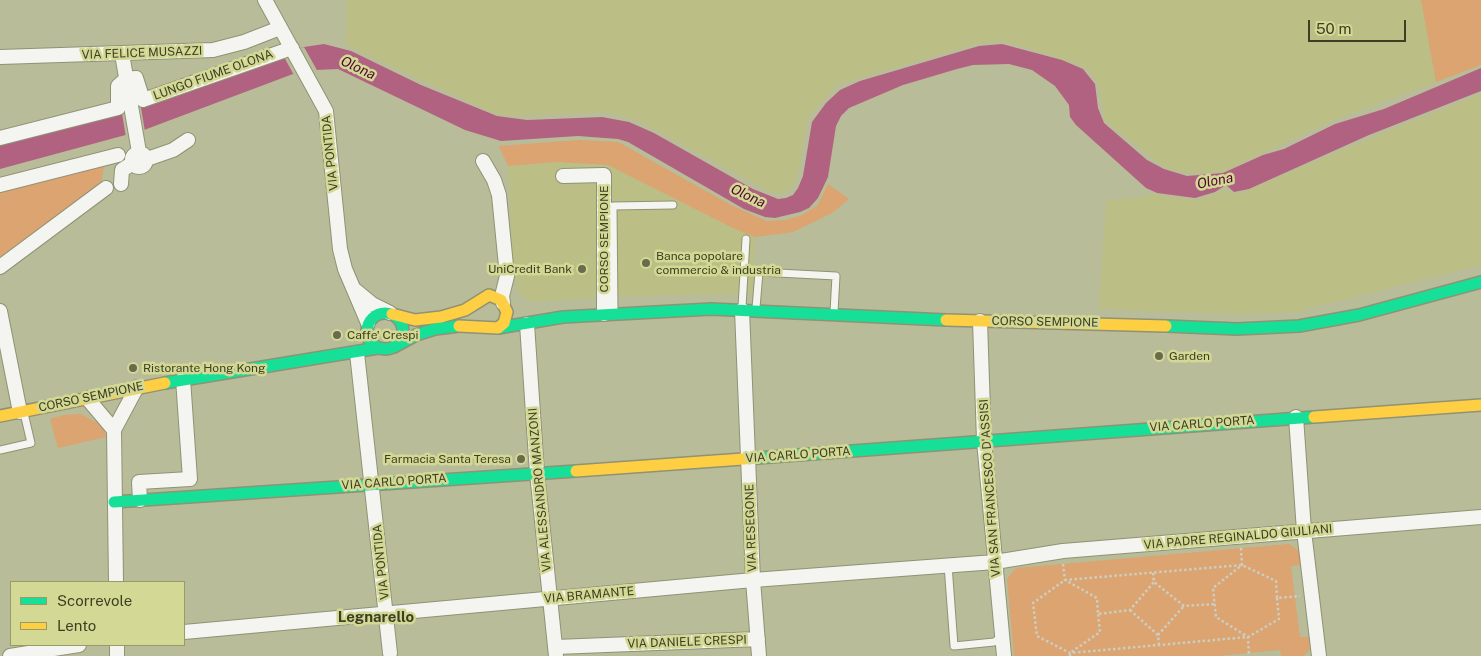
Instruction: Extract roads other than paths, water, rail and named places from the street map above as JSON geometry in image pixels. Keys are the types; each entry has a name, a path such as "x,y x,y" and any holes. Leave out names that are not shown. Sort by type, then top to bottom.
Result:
{"main road":[{"name":"CORSO SEMPIONE","path":"0,416 183,379 330,355 357,353 378,348 389,349 416,334 434,328 463,325 488,329 562,317 663,310 749,310 980,321 1237,329 1299,326 1359,315 1481,282"},
{"name":"CORSO SEMPIONE","path":"489,295 498,298 505,305 523,314 562,317"},
{"path":"391,314 415,320 441,317 465,310 489,295"},
{"path":"498,328 506,319 505,305"},
{"name":"CORSO SEMPIONE","path":"330,355 346,346 376,315 391,314"},
{"path":"391,314 399,319 403,328 402,339 394,347"},
{"path":"368,325 369,340 378,348"},
{"name":"VIA CARLO PORTA","path":"114,502 748,459 1296,417 1481,405"}],"street":[{"name":"VIA PONTIDA","path":"265,0 326,111 340,249 345,269 368,325"},
{"name":"VIA FELICE MUSAZZI","path":"0,57 213,50 244,42 280,28"},
{"name":"LUNGO FIUME OLONA","path":"126,79 136,78 143,100 292,48"},
{"path":"122,54 139,154"},
{"path":"0,138 118,108 118,86 126,79"},
{"path":"121,184 122,170 139,154 173,150 188,140"},
{"path":"0,185 118,155"},
{"path":"483,161 494,180 499,195 507,279 503,293 505,305"},
{"name":"CORSO SEMPIONE","path":"563,176 604,175 609,314"},
{"path":"0,267 106,188"},
{"path":"489,295 500,280 504,260"},
{"name":"VIA PONTIDA","path":"355,290 372,304 391,314"},
{"name":"VIA RESEGONE","path":"749,310 748,459 753,580 759,656"},
{"path":"0,311 22,411"},
{"name":"VIA SAN FRANCESCO D'ASSISI","path":"980,321 984,440 1004,656"},
{"name":"VIA ALESSANDRO MANZONI","path":"527,324 537,473 556,651"},
{"name":"VIA PONTIDA","path":"357,353 390,653"},
{"path":"140,500 139,482 190,479 183,379"},
{"path":"116,581 114,430 137,387"},
{"path":"86,398 114,430"},
{"path":"1296,417 1304,531 1319,656"},
{"name":"VIA PADRE REGINALDO GIULIANI","path":"995,562 1063,551 1481,517"},
{"name":"VIA BRAMANTE","path":"185,632 753,580 995,562"},
{"name":"VIA DANIELE CRESPI","path":"556,651 758,640"},
{"path":"10,656 73,646"}],"lane":[{"path":"609,314 613,206 673,205"},
{"path":"746,238 749,310"},
{"path":"749,310 759,272 836,276 834,314"},
{"path":"0,450 31,443 22,411"},
{"path":"948,566 954,646 994,642 1002,637"}],"water":[{"name":"Olona","path":"324,44 351,51 421,85 497,116 527,120 602,117 629,122 654,133 753,189 778,199 793,195 798,188 803,176 812,122 826,103 840,90 860,81 979,46 1002,44 1062,60 1083,69 1095,84 1098,108 1104,123 1147,160 1164,169 1187,176 1223,173 1263,155 1284,149 1335,124 1384,109 1481,68 1481,91 1369,135 1249,189 1234,192 1226,185 1215,192 1195,198 1157,193 1146,188 1076,125 1070,117 1069,105 1055,86 1032,70 1009,64 973,65 957,69 903,85 849,108 841,116 836,126 828,177 818,198 809,208 775,218 765,217 744,209 628,142 618,139 578,136 501,141 465,130 338,69 293,74 144,130 0,169 0,141 304,47"}],"place":[{"name":"Banca popolare commercio & industria","path":"646,263"},
{"name":"UniCredit Bank","path":"582,269"},
{"name":"Caffe' Crespi","path":"337,335"},
{"name":"Garden","path":"1159,356"},
{"name":"Ristorante Hong Kong","path":"133,368"},
{"name":"Farmacia Santa Teresa","path":"521,459"}],"district":[{"name":"Legnarello","path":"376,617"}]}
